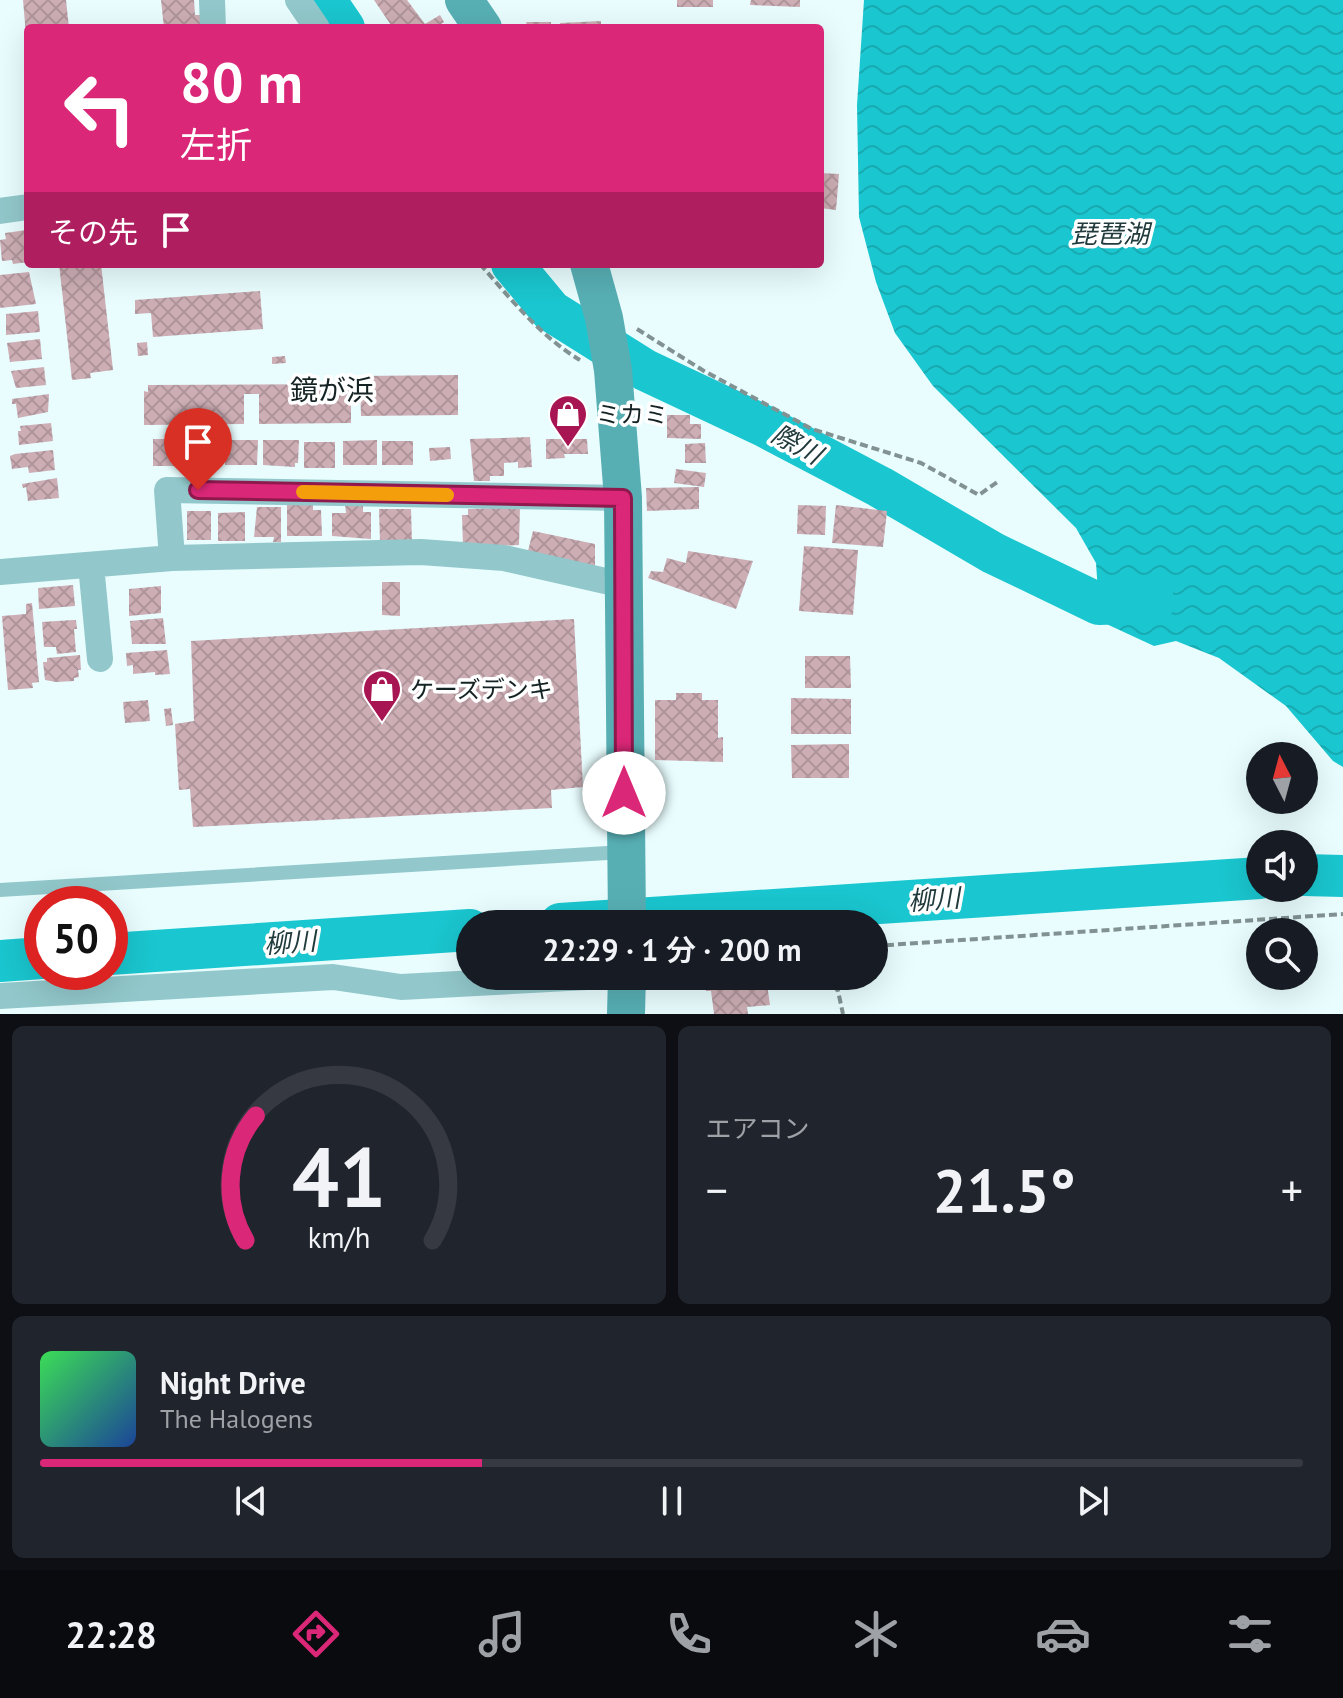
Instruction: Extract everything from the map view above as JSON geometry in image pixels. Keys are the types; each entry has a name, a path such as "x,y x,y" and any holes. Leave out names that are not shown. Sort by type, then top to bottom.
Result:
{"main road":[{"path":"464,0 480,24"},
{"path":"590,268 603,312 613,375 623,498 626,910"},
{"path":"626,1014 627,990"}],"street":[{"path":"212,0 213,24"},
{"path":"298,0 314,24"},
{"path":"0,211 24,208"},
{"path":"172,558 167,490 623,498"},
{"path":"1,567 91,565 172,558 421,552 504,558 623,585"},
{"path":"91,565 100,659"},
{"path":"0,996 333,977 401,987 456,984"}],"lane":[{"path":"0,890 624,852"}],"path":[{"path":"484,268 518,307 568,353 613,375"},
{"path":"603,312 812,429 921,463 979,495 1000,480"},
{"path":"888,945 1343,914"},
{"path":"837,990 843,1014"}],"water":[{"name":"琵琶湖","path":"864,0 1343,0 1343,767 1333,761 1286,706 1219,658 1176,641 1154,646 1100,621 1096,563 1076,528 933,386 895,333 876,282 859,217 857,105"}],"building":[{"path":"23,0 66,0 69,24 25,24"},
{"path":"161,0 194,0 195,15 200,15 201,24 164,24"},
{"path":"374,0 407,0 425,24 390,24"},
{"path":"677,0 713,0 713,7 677,7"},
{"path":"751,0 800,0 800,7 750,5"},
{"path":"440,15 444,22 441,24 425,24"},
{"path":"601,21 601,24 560,23"},
{"path":"526,22 551,22 551,24"},
{"path":"824,173 839,174 836,210 824,208"},
{"path":"24,230 24,263 2,261 0,240 6,239 5,233"},
{"path":"59,268 101,268 113,370 90,373 91,378 72,380"},
{"path":"29,272 36,304 0,308 0,275"},
{"path":"260,291 263,329 153,337 151,313 135,314 135,300"},
{"path":"38,311 40,332 6,335 6,314"},
{"path":"40,339 42,359 10,362 7,343"},
{"path":"147,342 148,355 138,356 137,343"},
{"path":"285,356 286,363 272,364 272,357"},
{"path":"44,367 46,385 16,388 11,371"},
{"path":"458,375 458,415 361,416 360,376"},
{"path":"351,384 351,423 259,424 259,394 244,394 244,424 144,425 144,391 148,392 148,385"},
{"path":"49,394 48,412 18,418 12,399"},
{"path":"667,415 690,415 690,424 701,424 701,439 667,438"},
{"path":"51,423 53,441 19,445 20,426"},
{"path":"530,437 532,467 518,468 518,462 504,463 504,476 490,476 490,481 474,481 470,439"},
{"path":"153,439 181,439 181,466 153,466"},
{"path":"187,439 220,439 220,465 187,465"},
{"path":"546,439 587,439 588,454 564,454 565,458 546,459"},
{"path":"226,440 258,440 257,465 225,465"},
{"path":"263,440 299,440 298,463 295,467 263,465"},
{"path":"377,440 377,465 343,465 343,441"},
{"path":"382,441 413,441 413,465 382,465"},
{"path":"304,442 335,442 335,468 304,468"},
{"path":"705,443 706,463 685,463 685,444"},
{"path":"450,447 451,459 430,461 429,448"},
{"path":"53,450 55,470 29,473 28,467 12,469 10,456"},
{"path":"676,469 706,473 704,487 674,483"},
{"path":"57,478 59,498 28,501 26,487 23,488 22,484"},
{"path":"699,487 699,509 647,511 646,488"},
{"path":"287,504 313,504 313,510 321,510 322,536 287,536"},
{"path":"345,505 363,505 363,512 371,512 371,539 332,536 332,513 346,513"},
{"path":"798,505 826,506 825,535 797,534"},
{"path":"836,505 887,511 883,547 832,543"},
{"path":"257,507 281,507 281,542 273,542 274,537 254,537"},
{"path":"520,507 519,545 463,547 462,515 468,515 468,509"},
{"path":"379,509 411,509 412,542 380,542"},
{"path":"187,511 211,511 211,540 187,540"},
{"path":"245,512 245,541 218,541 218,513"},
{"path":"533,531 595,544 595,571 527,555"},
{"path":"804,546 858,550 853,615 799,611"},
{"path":"688,551 753,561 736,609 648,578 651,571 663,572 667,558 686,563"},
{"path":"382,582 400,582 400,616 382,615"},
{"path":"73,585 75,606 39,609 38,588"},
{"path":"161,586 161,613 129,616 129,589"},
{"path":"32,603 39,682 32,683 33,688 8,690 2,616 26,614 26,604"},
{"path":"163,618 166,644 132,644 130,621"},
{"name":"ケーズデンキ","path":"574,619 583,787 551,790 552,808 193,827 190,789 179,790 175,724 194,721 191,641"},
{"path":"76,620 76,652 57,654 56,647 44,647 42,622"},
{"path":"167,650 170,674 133,674 133,665 127,666 126,653"},
{"path":"80,655 81,670 78,670 79,677 74,681 45,680 43,662 47,662 47,658"},
{"path":"805,656 850,656 851,688 805,688"},
{"path":"676,693 702,693 702,700 718,700 718,738 723,737 723,762 655,760 655,700 676,700"},
{"path":"791,698 851,699 851,734 791,734"},
{"path":"148,700 150,721 125,723 123,702"},
{"path":"171,708 173,725 166,726 164,709"},
{"path":"849,744 849,778 792,778 791,745"},
{"path":"768,990 770,1005 747,1007 748,1014 714,1014 711,991 706,991"}],"waterway":[{"name":"際川","path":"325,0 341,24"},
{"name":"際川","path":"515,268 551,311 645,370 764,426 880,487 993,553 1099,604 1154,602"},
{"name":"柳川","path":"1318,875 1343,876"},
{"name":"柳川","path":"773,910 1246,879"},
{"name":"柳川","path":"128,953 456,931"},
{"name":"柳川","path":"0,961 24,959"}],"slow traffic":[{"path":"303,492 447,495"}],"place":[{"name":"ミカミ","path":"568,448"},
{"name":"ケーズデンキ","path":"382,723"}],"district":[{"name":"鏡が浜","path":"332,389"}],"route":[{"path":"198,490 623,498 624,793"}]}
